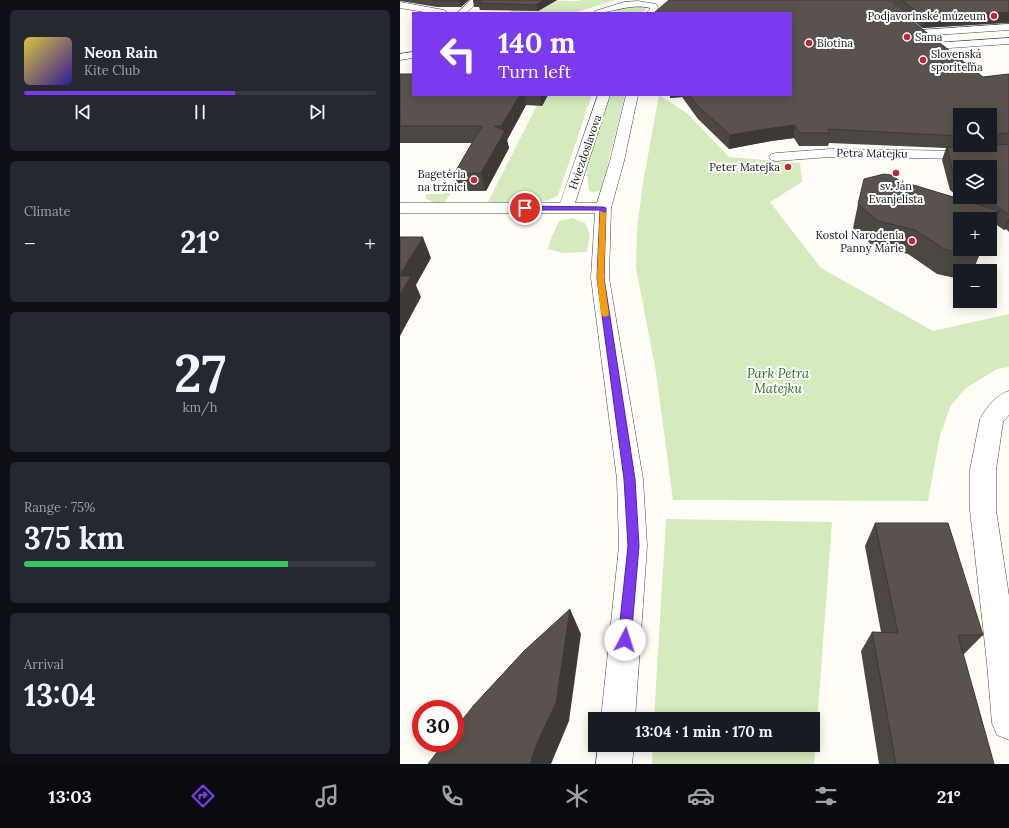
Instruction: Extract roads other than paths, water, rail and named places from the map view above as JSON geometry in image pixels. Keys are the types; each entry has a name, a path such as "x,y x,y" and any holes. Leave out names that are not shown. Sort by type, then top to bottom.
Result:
{"street":[{"path":"462,12 476,0"},
{"path":"602,12 623,2 639,2 654,5"},
{"path":"400,5 438,12"},
{"path":"912,27 934,46 1009,41"},
{"path":"920,33 1009,27"},
{"path":"400,57 412,55"},
{"name":"Hviezdoslavova","path":"566,208 604,96"},
{"path":"619,712 633,546 630,479 600,278 604,204 617,161 632,96"},
{"name":"Petra Matejku","path":"776,158 830,153 969,155 1009,151"},
{"path":"400,208 566,208 604,204"},
{"path":"1009,398 992,420 983,470 983,510 1003,663 1009,723"},
{"path":"614,764 615,752"}],"place":[{"name":"Podjavorinské múzeum","path":"994,16"},
{"name":"Sama","path":"907,37"},
{"name":"Biotina","path":"809,43"},
{"name":"Slovenská sporiteľňa","path":"923,60"},
{"name":"Peter Matejka","path":"788,167"},
{"name":"sv. Ján Evanjelista","path":"896,173"},
{"name":"Bagetéria na tržnici","path":"474,180"},
{"name":"Kostol Narodenia Panny Márie","path":"912,241"}],"park label":[{"name":"Park Petra Matejku","path":"778,380"}]}
